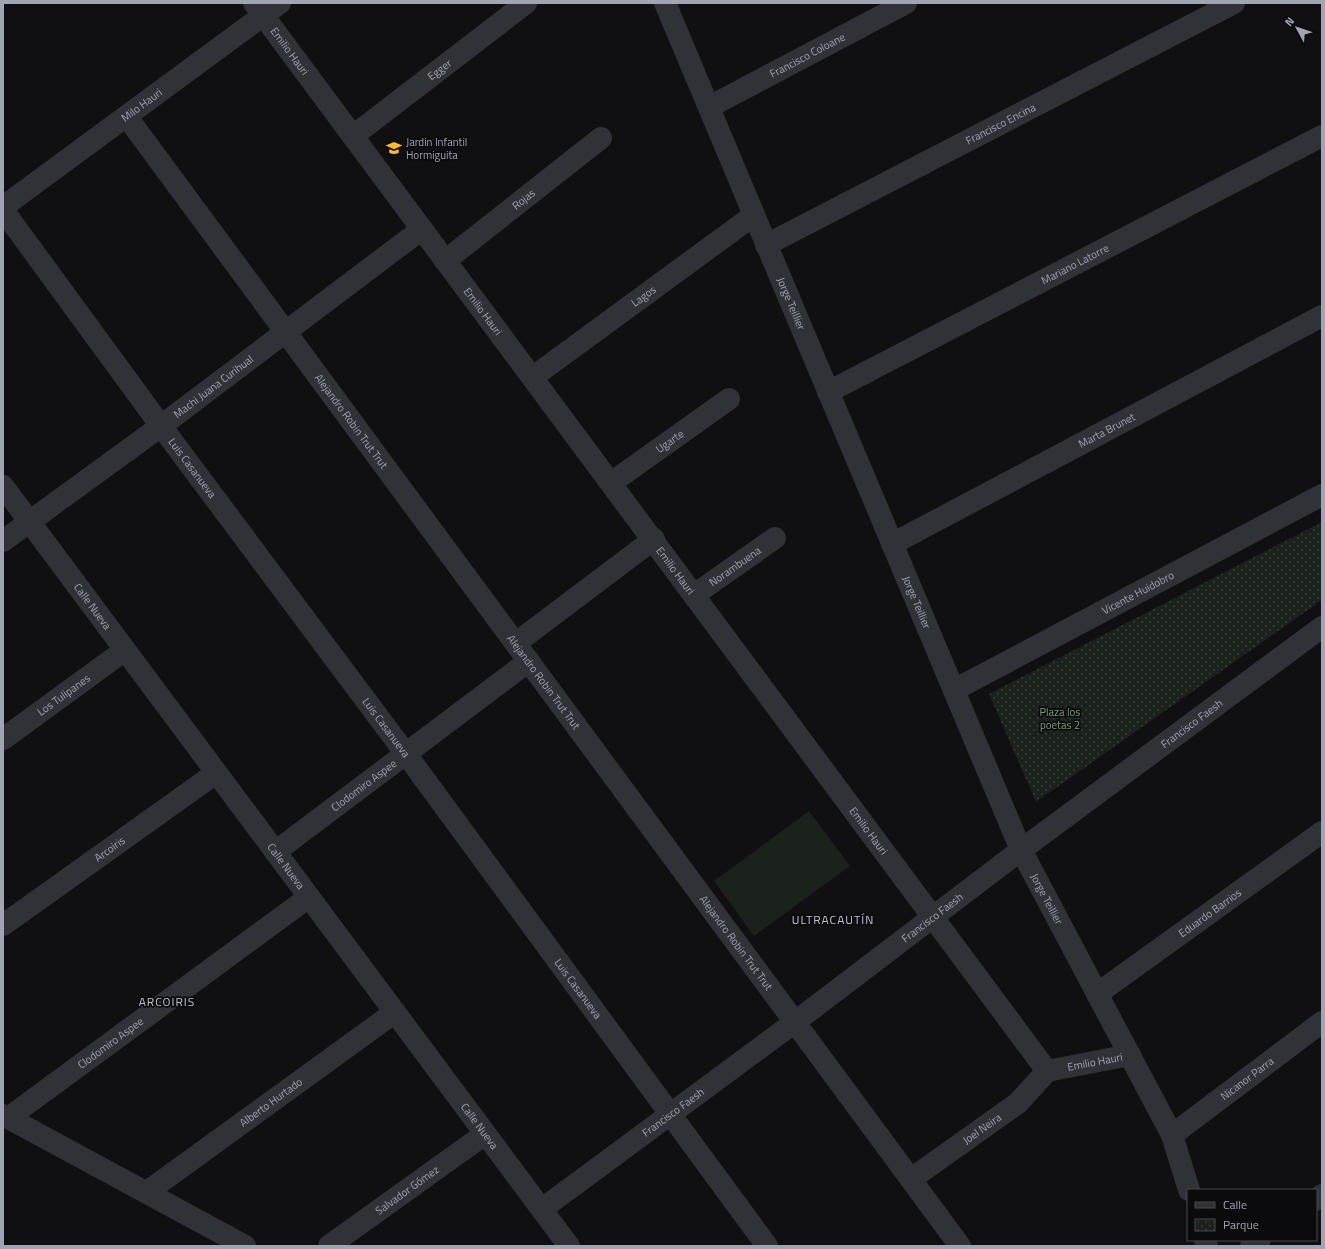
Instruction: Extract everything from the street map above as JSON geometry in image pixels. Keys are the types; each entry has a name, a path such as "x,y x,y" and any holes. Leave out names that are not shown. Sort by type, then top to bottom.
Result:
{"street":[{"name":"Egger","path":"353,136 526,3"},
{"name":"Jorge Teillier","path":"665,3 1021,850 1172,1135 1189,1189"},
{"name":"Francisco Coloane","path":"708,107 906,3"},
{"name":"Francisco Encina","path":"766,245 1234,3"},
{"name":"Emilio Hauri","path":"266,7 353,136 1047,1071 1130,1055"},
{"name":"Milo Hauri","path":"3,209 127,117 266,7"},
{"name":"Alejandro Robin Trut Trut","path":"127,117 960,1246"},
{"name":"Mariano Latorre","path":"828,392 1322,136"},
{"name":"Rojas","path":"445,260 601,138"},
{"name":"Luis Casanueva","path":"3,209 161,426 406,754 767,1246"},
{"name":"Lagos","path":"533,377 754,215"},
{"name":"Machi Juana Curihual","path":"3,541 286,333 422,229"},
{"name":"Marta Brunet","path":"892,544 1322,316"},
{"name":"Ugarte","path":"611,483 729,399"},
{"name":"Calle Nueva","path":"3,486 569,1246"},
{"name":"Vicente Huidobro","path":"954,690 1322,495"},
{"name":"Norambuena","path":"694,595 775,538"},
{"path":"516,643 654,540"},
{"name":"Francisco Faesh","path":"542,1209 795,1022 1021,850 1322,627"},
{"name":"Los Tulipanes","path":"3,739 125,650"},
{"name":"Clodomiro Aspee","path":"275,852 529,662"},
{"name":"Arcoiris","path":"3,925 216,773"},
{"name":"Eduardo Barrios","path":"1097,994 1322,832"},
{"name":"Clodomiro Aspee","path":"6,1116 309,897"},
{"name":"Alberto Hurtado","path":"147,1192 395,1012"},
{"name":"Nicanor Parra","path":"1172,1135 1322,1022"},
{"name":"Joel Neira","path":"911,1179 1018,1103 1047,1071"},
{"path":"6,1116 245,1246"},
{"name":"Salvador Gómez","path":"329,1246 485,1134"}],"green space":[{"name":"Plaza los poetas 2","path":"1322,522 1322,600 1036,802 989,694"},
{"path":"809,811 850,866 754,936 714,881"}],"place":[{"name":"Jardin Infantil Hormiguita","path":"394,148"}],"district":[{"name":"ULTRACAUTÍN","path":"833,919"},
{"name":"ARCOIRIS","path":"167,1001"}]}
